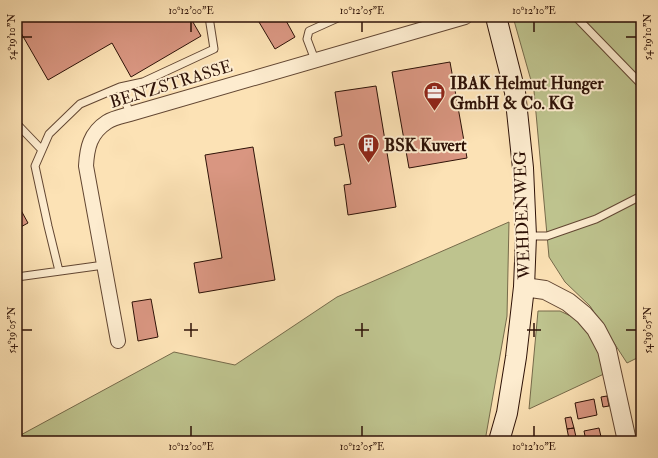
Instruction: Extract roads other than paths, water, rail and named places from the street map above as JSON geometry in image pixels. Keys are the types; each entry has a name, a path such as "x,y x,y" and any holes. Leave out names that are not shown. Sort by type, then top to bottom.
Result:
{"main road":[{"name":"WEHDENWEG","path":"496,17 515,92 523,168 526,236 524,287 516,357 507,413 499,441"}],"street":[{"name":"BENZSTRASSE","path":"118,341 86,166 87,149 93,135 107,122 130,114 315,60 437,21 465,17"},
{"path":"524,287 545,290 568,302 584,315 596,329 607,350 628,441"}],"lane":[{"path":"59,271 35,166 49,134 80,104 120,87 143,82 214,49 209,17"},
{"path":"315,60 306,38 309,31 340,17"},
{"path":"576,17 641,84"},
{"path":"120,87 130,114"},
{"path":"17,124 42,150"},
{"path":"526,236 547,236 582,224 596,219 641,196"},
{"path":"17,276 104,265"}],"place":[{"name":"IBAK Helmut Hunger GmbH & Co. KG","path":"434,112"},
{"name":"BSK Kuvert","path":"368,164"}]}
